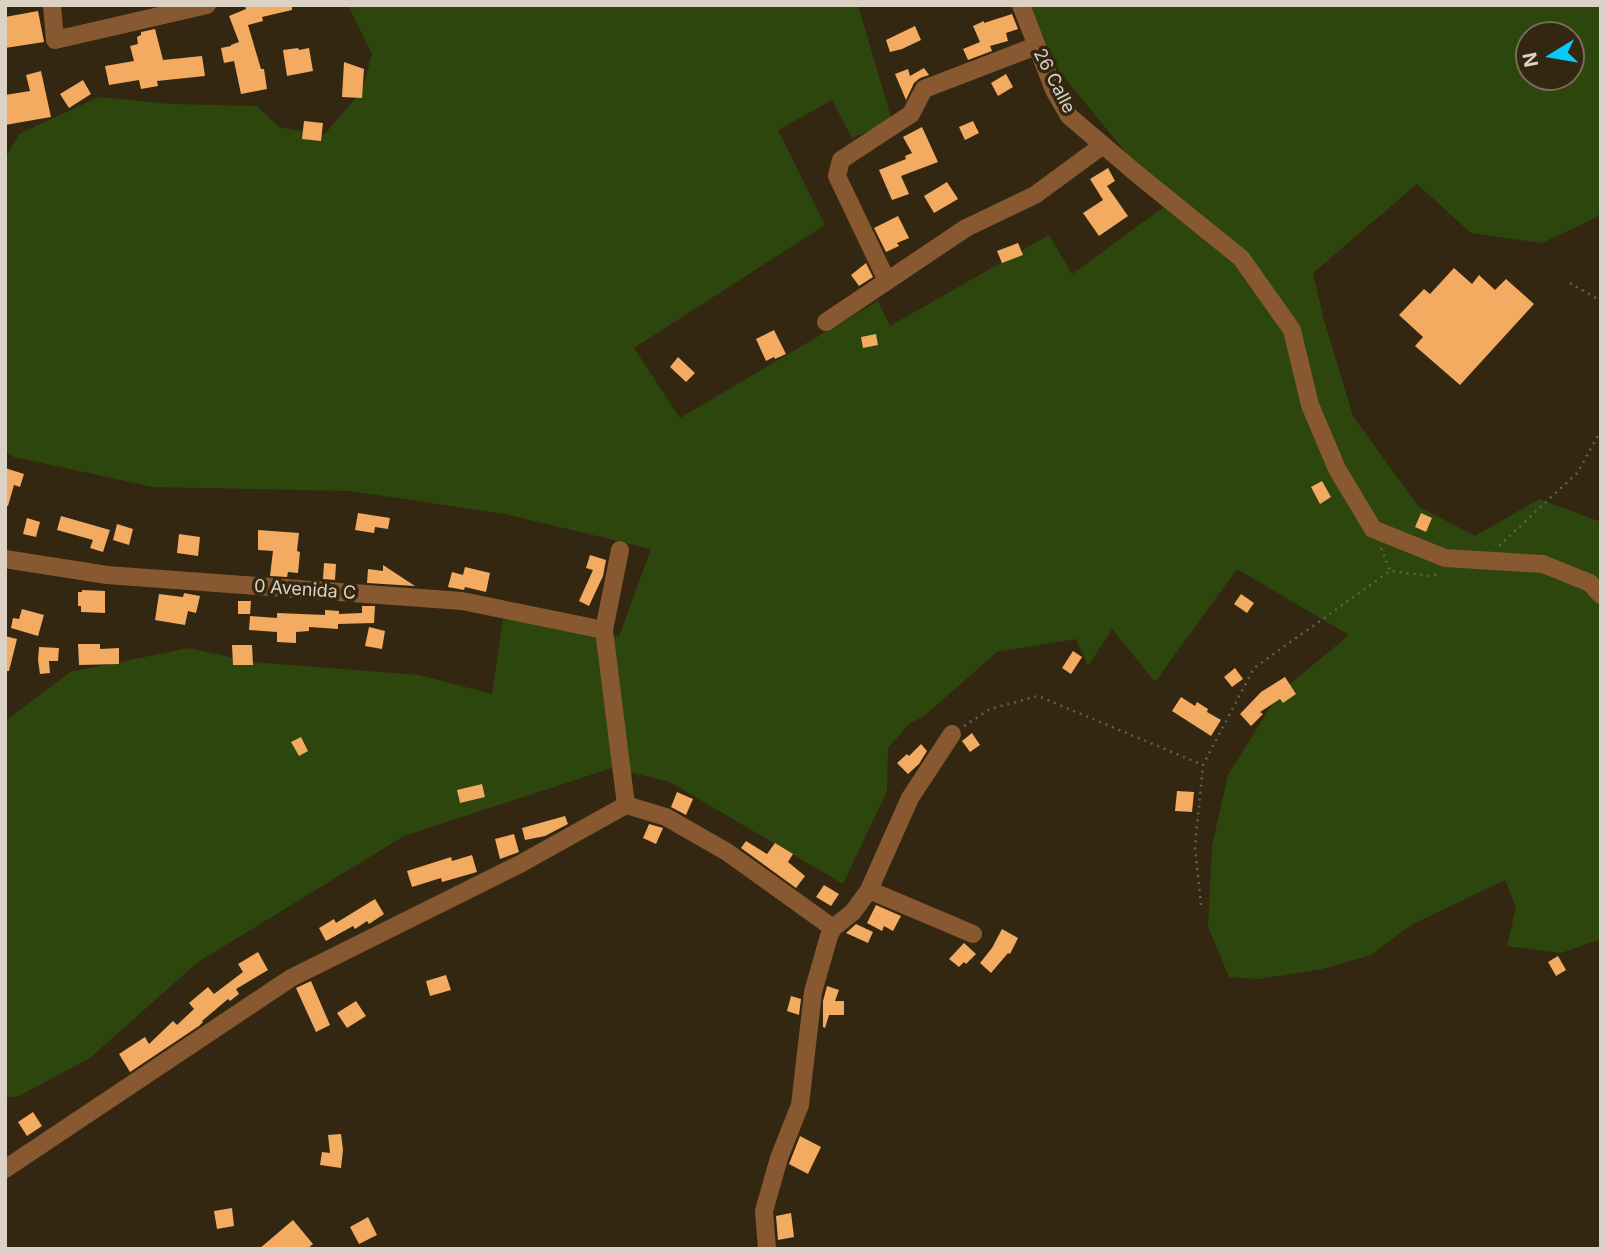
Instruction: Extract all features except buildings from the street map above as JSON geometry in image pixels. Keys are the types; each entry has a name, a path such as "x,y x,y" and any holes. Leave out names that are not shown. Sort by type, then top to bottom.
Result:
{"street":[{"path":"52,5 55,40 207,5"},
{"name":"26 Calle","path":"1021,5 1054,90 1069,116 1241,258 1292,330 1310,405 1337,468 1373,529 1445,558 1543,564 1590,583 1601,595"},
{"path":"887,281 837,176 841,160 911,114 924,89 1036,46"},
{"path":"825,323 966,228 1035,195 1103,145"},
{"path":"620,550 604,630 626,805"},
{"name":"0 Avenida C","path":"5,559 107,575 462,601 604,630"},
{"path":"767,1249 764,1211 779,1158 800,1105 813,992 829,936 833,929 853,912 869,890 910,798 952,734"},
{"path":"5,1169 290,978 520,864 626,805 666,817 727,852 833,929"},
{"path":"869,890 973,934"}],"path":[{"path":"1570,283 1601,301"},
{"path":"1482,561 1578,472 1601,430"},
{"path":"1201,905 1195,847 1203,765 1254,668 1390,571"},
{"path":"952,734 990,709 1038,696 1203,765"}],"green space":[{"path":"348,5 858,5 892,121 852,138 832,100 778,130 825,225 634,348 680,418 878,301 890,326 1049,235 1072,274 1168,204 1059,71 1029,5 1601,5 1601,213 1542,243 1471,233 1417,184 1313,273 1323,317 1353,416 1418,506 1475,536 1539,499 1601,522 1601,939 1561,953 1507,946 1516,907 1505,880 1411,925 1371,955 1322,969 1259,979 1229,977 1208,926 1212,846 1228,775 1279,693 1349,635 1237,569 1155,682 1112,629 1088,666 1076,639 997,652 924,716 909,724 888,748 887,791 843,884 670,782 612,768 404,836 198,962 90,1058 19,1096 5,1098 5,721 70,672 189,648 252,662 419,675 492,694 505,606 619,637 651,549 505,514 350,491 153,487 14,457 5,451 5,159 19,134 99,97 171,104 257,106 279,127 324,135 362,91 372,54"}]}
